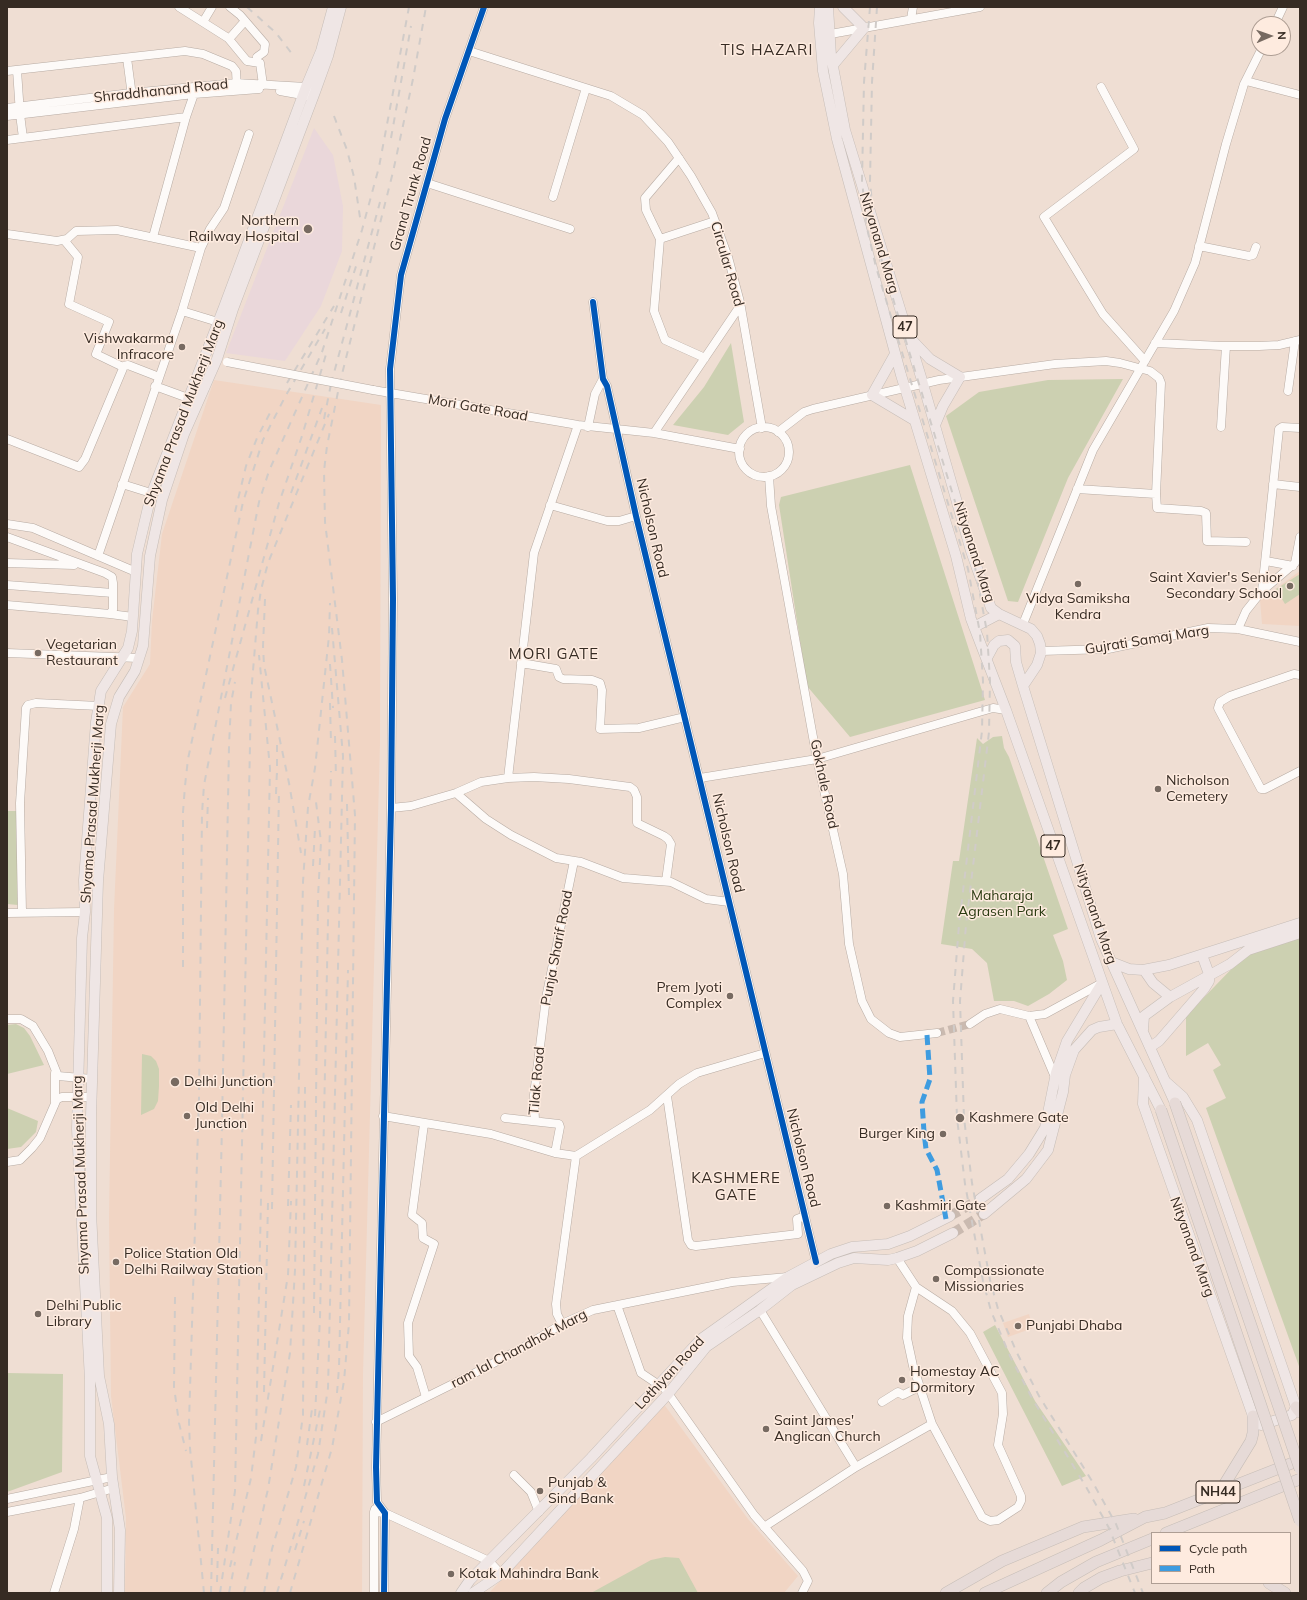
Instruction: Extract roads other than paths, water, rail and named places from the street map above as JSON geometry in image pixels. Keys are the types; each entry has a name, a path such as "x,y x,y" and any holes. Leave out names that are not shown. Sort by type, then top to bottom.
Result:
{"highway":[{"path":"1175,1103 1297,1464"},
{"path":"1161,1110 1300,1521"},
{"path":"1221,1490 1251,1441 1253,1433 1253,1416"},
{"name":"NH44","path":"1145,1517 1165,1513 1221,1490 1297,1464"},
{"path":"1168,1532 1298,1479"},
{"path":"947,1592 1002,1562 1083,1527 1145,1517"},
{"path":"985,1593 1101,1540 1145,1517"},
{"path":"1048,1593 1061,1582 1096,1562 1151,1539"},
{"path":"1078,1593 1102,1578 1120,1571 1151,1563"},
{"path":"1271,1584 1285,1593"}],"main road":[{"name":"Shyama Prasad Mukherji Marg","path":"118,1593 120,1530 112,1477 108,1424 99,1376 91,1212 91,1097 98,881 111,724 119,696 135,671 143,646 150,556 162,500 184,434 217,359 229,308 309,93 333,7"},
{"name":"Shyama Prasad Mukherji Marg","path":"309,93 328,56 341,7"},
{"name":"Nityanand Marg","path":"820,7 824,35 833,65 845,130 923,383 971,551 990,608 999,614 1031,629 1037,636 1041,651"},
{"name":"Nityanand Marg","path":"828,7 824,35 823,71 837,139 895,354 956,556 974,627 1006,710 1117,1024 1161,1110"},
{"path":"833,65 864,28 843,7"},
{"path":"848,182 860,179"},
{"path":"853,198 864,194"},
{"name":"Shyama Prasad Mukherji Marg","path":"107,1593 108,1532 101,1491 95,1479 90,1456 90,1380 77,1129 82,938 85,912 84,880 96,722 101,691 128,648 132,632 137,554 151,494 218,322 229,308"},
{"path":"908,336 930,359 960,377 943,406 935,425"},
{"path":"895,354 872,395 914,420"},
{"path":"956,556 971,551"},
{"path":"974,627 999,614"},
{"name":"Nityanand Marg","path":"987,658 996,643 1005,640 1011,642 1016,650 1016,662 1023,686 1101,939 1175,1103"},
{"path":"1023,686 1037,665 1041,651"},
{"path":"1111,962 1129,969 1144,970 1169,965 1300,923"},
{"path":"1144,1036 1142,1021 1144,1016 1170,997 1209,974 1230,964 1248,950 1300,933"},
{"path":"1150,1047 1159,1041 1204,989 1209,980 1209,974 1202,955"},
{"path":"1144,970 1153,983 1170,997"},
{"path":"980,1198 1008,1179 1029,1154 1045,1128 1056,1077 1067,1041 1102,983"},
{"path":"984,1214 1026,1179 1048,1150 1063,1092 1065,1075 1074,1050 1092,1030 1099,1027 1117,1024"},
{"name":"Nityanand Marg","path":"1144,1076 1142,1104 1253,1416"},
{"name":"Nityanand Marg","path":"1165,1082 1183,1097 1197,1120 1298,1410"},
{"name":"Lothiyan Road","path":"460,1593 470,1580 539,1512 701,1339 788,1277 831,1254 852,1247 888,1244 910,1236 950,1216"},
{"name":"Lothiyan Road","path":"473,1593 501,1574 668,1394 706,1348 760,1310 792,1285 838,1263 854,1258 888,1260 897,1258 917,1251 953,1233"},
{"path":"1253,1416 1257,1424 1261,1425 1292,1415 1298,1410"}],"street":[{"path":"179,7 229,39 247,61 261,65 262,85"},
{"path":"203,22 212,7"},
{"path":"230,7 245,21 265,44 264,52 257,57"},
{"name":"Grand Trunk Road","path":"374,1593 376,1422 391,808 393,599 390,369 401,274 445,119 484,7"},
{"path":"911,19 913,7"},
{"path":"824,35 980,7"},
{"path":"229,39 245,21"},
{"path":"7,71 185,51 203,54 232,66 236,71 236,86"},
{"name":"Circular Road","path":"469,52 611,96 643,116 668,142 698,189 715,221 728,257 740,306 762,428"},
{"path":"1023,624 1093,450 1174,311 1195,263 1226,144 1246,81 1258,56"},
{"path":"127,58 132,97"},
{"path":"16,70 23,138"},
{"path":"1246,81 1300,95"},
{"name":"Shraddhanand Road","path":"132,97 236,86 262,85 309,93"},
{"path":"7,108 19,110 132,97 194,94 236,86 309,93"},
{"path":"1101,87 1134,149 1044,217 1103,314 1143,364 1160,380 1156,494 1157,508 1201,511 1206,513 1207,541 1246,542"},
{"path":"553,197 586,88"},
{"path":"153,237 186,117 194,94"},
{"path":"7,116 19,110"},
{"path":"7,140 186,117"},
{"path":"98,556 158,377 182,311 201,248 210,229 224,208 249,134"},
{"path":"679,158 645,198 646,210 660,239 654,311 665,340 705,358"},
{"path":"427,183 570,229"},
{"path":"660,239 715,221"},
{"path":"7,234 57,241 64,240 79,231 117,230 201,248"},
{"path":"64,240 78,257 69,304 109,322 96,354 123,367 128,365 158,377"},
{"path":"1199,246 1249,256 1253,255 1256,247"},
{"name":"Nicholson Road","path":"593,302 603,379 608,386 636,516 816,1262"},
{"path":"654,433 740,306"},
{"path":"182,311 218,322"},
{"path":"1155,343 1226,346 1279,345 1297,341 1288,391"},
{"path":"1221,427 1226,346"},
{"name":"Mori Gate Road","path":"205,357 373,390 588,427 654,433 740,449"},
{"path":"778,432 804,412 923,383 1070,363 1106,362 1143,364"},
{"path":"7,439 75,466 80,466 123,367"},
{"path":"588,427 595,394 603,379"},
{"path":"155,386 188,398"},
{"path":"508,778 534,553 578,425"},
{"path":"1262,591 1279,429 1282,427 1300,428"},
{"path":"762,428 771,428 778,432 787,443 788,457 782,470 769,476 760,477 748,470 742,462 740,449 748,434 762,428"},
{"name":"Gokhale Road","path":"769,476 772,506 817,759 843,874 849,944 864,1005 871,1019 894,1036 908,1037 937,1033"},
{"path":"122,484 151,494"},
{"path":"1273,484 1300,487"},
{"path":"1077,489 1156,494"},
{"path":"550,505 607,521 619,521 636,516"},
{"path":"7,524 33,528 136,572"},
{"path":"7,537 112,577 113,610 110,614"},
{"path":"1238,629 1246,611 1262,591 1293,566 1296,560 1300,538"},
{"path":"1266,561 1293,566"},
{"path":"7,563 82,565"},
{"path":"7,585 113,593"},
{"path":"7,605 133,617"},
{"name":"Gujrati Samaj Marg","path":"1041,651 1108,649 1208,628 1238,629 1300,642"},
{"path":"7,653 139,658"},
{"path":"521,663 556,669 559,677 563,679 592,680 600,683 602,690 600,728 639,728 685,717"},
{"path":"1300,676 1294,674 1230,696 1220,702 1218,708 1261,789 1265,789 1300,771"},
{"path":"22,913 20,803 26,708 31,704 36,703 99,706"},
{"path":"700,778 817,759 993,708 1006,710"},
{"path":"391,808 411,806 456,793 481,782 508,778 534,776 632,788 637,797 637,823 664,836 671,844 666,881"},
{"path":"456,793 486,819 511,835 556,858 574,861 623,878 666,881 706,899 729,902"},
{"name":"Punja Sharif Road","path":"542,1035 546,998 574,861"},
{"path":"7,913 85,912"},
{"path":"970,1024 985,1014 1000,1009 1029,1016 1046,1014 1102,983"},
{"path":"1029,1016 1056,1077"},
{"path":"7,1019 21,1019 32,1026 48,1051 56,1073 55,1102 40,1138 20,1160 7,1162"},
{"name":"Tilak Road","path":"505,1118 535,1121 534,1095 542,1035"},
{"path":"383,1116 491,1134 555,1154 576,1156 650,1110 679,1084 697,1073 765,1053"},
{"path":"56,1073 60,1077 92,1079"},
{"path":"666,1096 688,1240 691,1245 696,1246 798,1234 797,1219 805,1216"},
{"path":"55,1102 61,1097 91,1097"},
{"path":"535,1121 558,1123 560,1125 555,1154"},
{"path":"424,1124 412,1215 422,1223 423,1238 434,1244 409,1318 408,1329 409,1356 418,1370 426,1397"},
{"path":"562,1324 556,1314 556,1304 576,1156"},
{"path":"897,1258 916,1287 946,1306 966,1327 1002,1392 1004,1408 998,1445 1021,1496 1018,1507 993,1521 982,1517 932,1424 912,1366 907,1338 908,1316 916,1287"},
{"name":"ram lal Chandhok Marg","path":"376,1422 515,1352 562,1324 593,1310 732,1282 788,1277"},
{"path":"617,1305 642,1373 659,1385 668,1394 764,1527 803,1571 808,1580 802,1593"},
{"path":"760,1310 856,1467"},
{"path":"882,1402 898,1392 903,1395 919,1387"},
{"path":"764,1527 856,1467 932,1424"},
{"path":"514,1475 530,1492 539,1512"},
{"path":"7,1499 95,1479 112,1477"},
{"path":"7,1512 80,1498 114,1488"},
{"path":"54,1593 74,1530 80,1498"},
{"path":"376,1508 489,1561 501,1574"},
{"path":"384,1593 385,1513"}],"tunnel":[{"path":"937,1033 970,1024"},
{"path":"950,1216 980,1199"},
{"path":"953,1233 984,1214"}],"railway":[{"path":"247,7 276,33 293,55"},
{"path":"204,1593 190,1448 189,1422 199,1098 202,813 204,785 259,502 269,471 322,352 362,230 379,167 409,7"},
{"path":"290,1593 332,1448 344,1381 349,1323 355,815 342,660 325,522 324,471 327,446 340,382 393,172 413,79 426,7"},
{"path":"870,7 864,82 862,181 867,228 876,267 968,569 980,633 983,681 982,731 959,925 953,1001 957,1118 965,1184 983,1281 991,1311 1010,1356 1033,1400 1085,1485 1109,1528 1135,1593"},
{"path":"877,7 872,82 870,181 874,227 883,266 975,567 987,632 990,681 989,732 966,925 960,1001 964,1118 972,1183 990,1280 998,1309 1017,1353 1039,1396 1092,1481 1116,1524 1143,1593"},
{"path":"391,138 411,26"},
{"path":"334,116 347,150 354,177 361,224"},
{"path":"331,384 380,202"},
{"path":"341,313 358,260"},
{"path":"287,383 334,306"},
{"path":"183,967 183,812 188,759 243,502 263,440 286,395 325,329"},
{"path":"225,698 279,503 302,436 327,351"},
{"path":"324,419 332,379"},
{"path":"291,493 322,408"},
{"path":"235,512 246,466 257,438 272,409"},
{"path":"220,1593 235,1491 251,695 258,610 261,590 268,563 329,414"},
{"path":"265,599 263,646 264,665 289,783 301,853"},
{"path":"244,1593 268,1489 290,1353 295,1270 303,882 308,807 315,768 329,636 330,603"},
{"path":"277,1593 318,1454 328,1388 343,756 332,628"},
{"path":"230,1567 251,1478 256,1437 270,768 259,655"},
{"path":"330,664 333,708"},
{"path":"211,1593 229,746 231,703 235,682"},
{"path":"330,703 331,743"},
{"path":"335,736 336,778"},
{"path":"277,745 277,775"},
{"path":"276,794 277,770"},
{"path":"315,1416 320,1318 331,771"},
{"path":"272,1209 279,789"},
{"path":"207,828 208,798"},
{"path":"314,1313 318,897 321,842 316,802"},
{"path":"347,804 349,896"},
{"path":"313,866 315,828"},
{"path":"337,1393 339,1368 348,970"},
{"path":"264,1593 272,1549 296,1467 303,1415 305,1087"},
{"path":"288,1206 291,1105"},
{"path":"261,1441 288,1275 291,1201"},
{"path":"264,1392 268,1202"},
{"path":"175,1297 174,1387 179,1423 186,1451"},
{"path":"307,1445 312,1409"},
{"path":"304,1486 320,1410"},
{"path":"295,1550 304,1521"},
{"path":"217,1582 218,1548"},
{"path":"229,1593 235,1562"}],"place":[{"name":"Northern Railway Hospital","path":"308,229"},
{"name":"Vishwakarma Infracore","path":"182,347"},
{"name":"Vidya Samiksha Kendra","path":"1078,584"},
{"name":"Saint Xavier's Senior Secondary School","path":"1290,586"},
{"name":"Vegetarian Restaurant","path":"38,653"},
{"name":"Nicholson Cemetery","path":"1158,789"},
{"name":"Prem Jyoti Complex","path":"730,996"},
{"name":"Delhi Junction","path":"175,1082"},
{"name":"Old Delhi Junction","path":"187,1116"},
{"name":"Kashmere Gate","path":"960,1118"},
{"name":"Burger King","path":"943,1134"},
{"name":"Kashmiri Gate","path":"887,1206"},
{"name":"Police Station Old Delhi Railway Station","path":"116,1262"},
{"name":"Compassionate Missionaries","path":"936,1279"},
{"name":"Delhi Public Library","path":"38,1314"},
{"name":"Punjabi Dhaba","path":"1018,1326"},
{"name":"Homestay AC Dormitory","path":"902,1380"},
{"name":"Saint James' Anglican Church","path":"766,1429"},
{"name":"Punjab & Sind Bank","path":"540,1491"},
{"name":"Kotak Mahindra Bank","path":"451,1574"}],"district":[{"name":"TIS HAZARI","path":"767,50"},
{"name":"MORI GATE","path":"554,654"},
{"name":"KASHMERE GATE","path":"736,1186"}],"park label":[{"name":"Maharaja Agrasen Park","path":"1002,904"}]}
